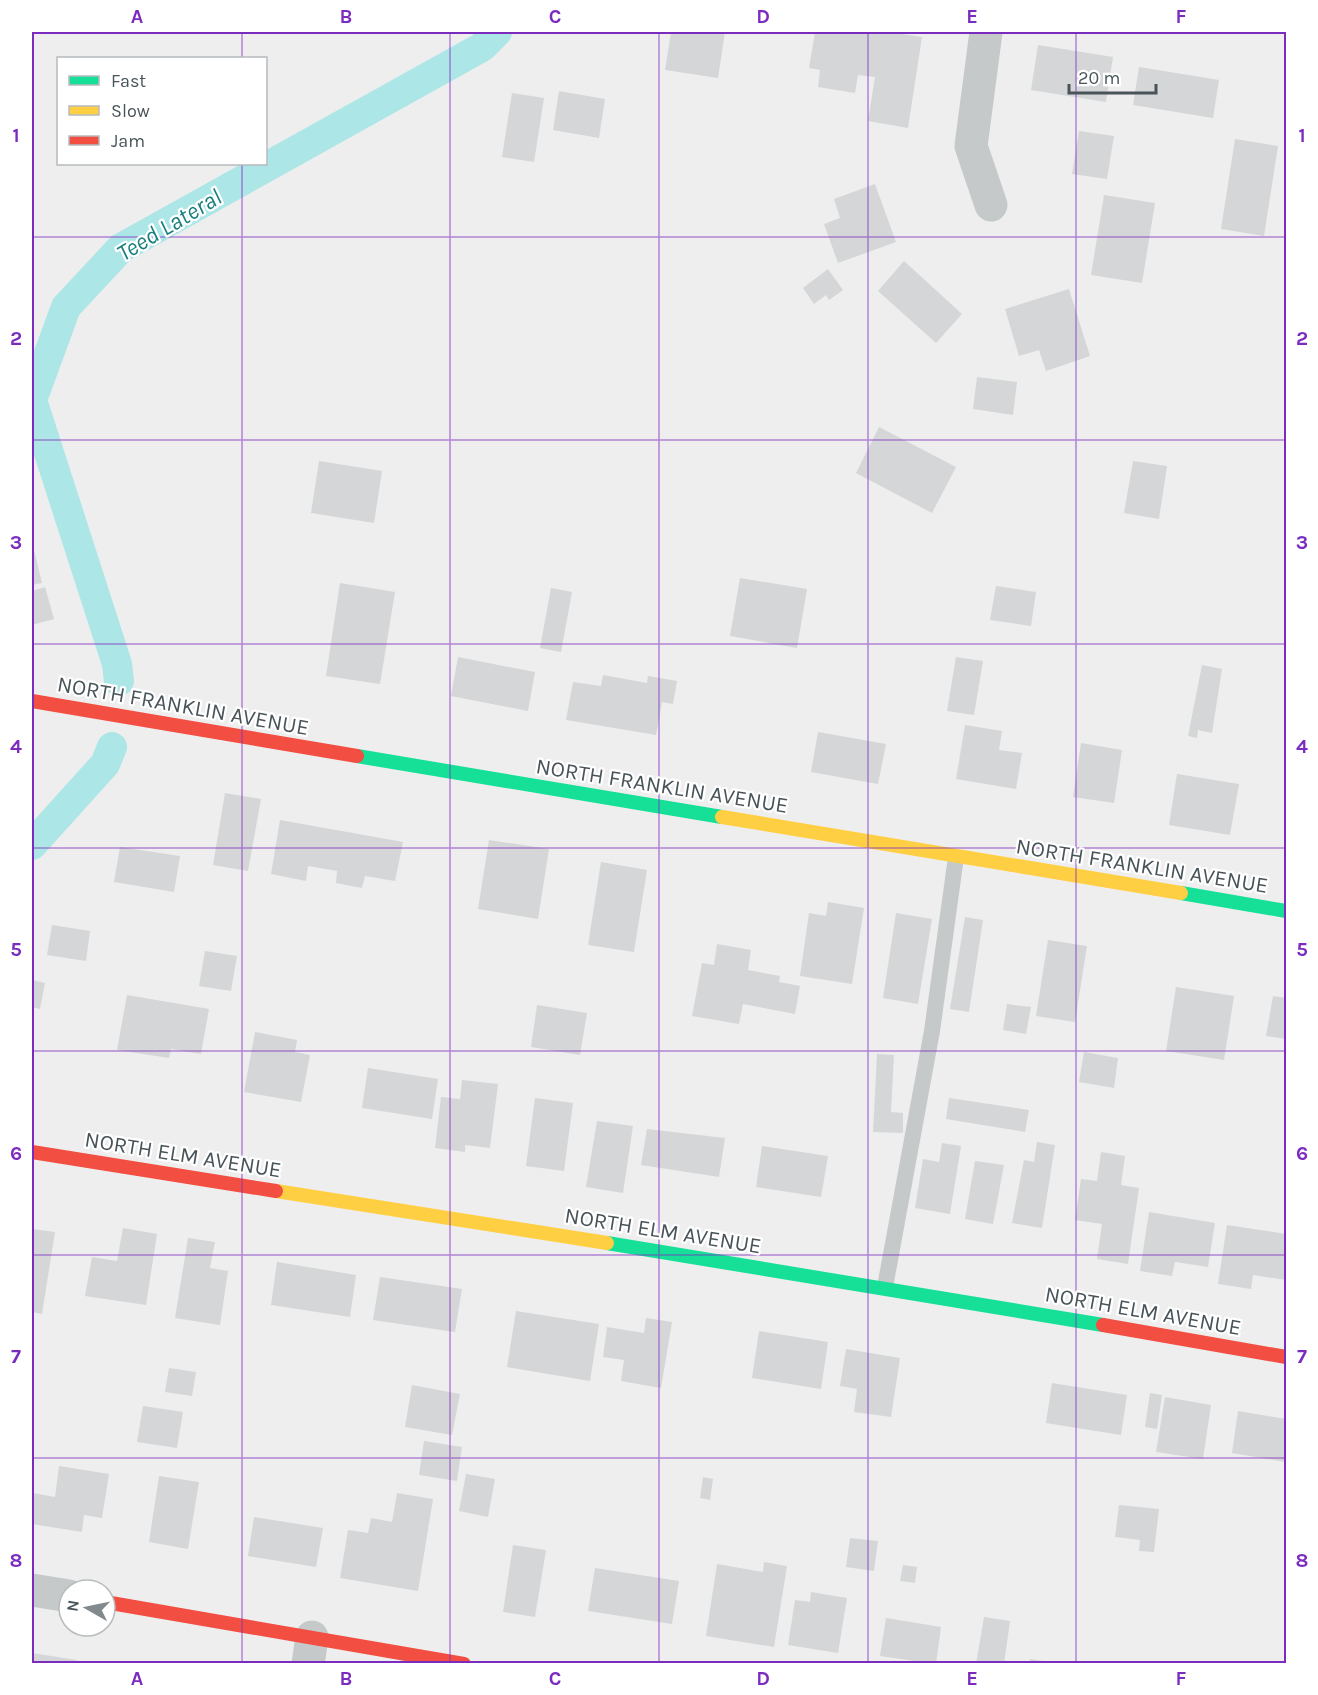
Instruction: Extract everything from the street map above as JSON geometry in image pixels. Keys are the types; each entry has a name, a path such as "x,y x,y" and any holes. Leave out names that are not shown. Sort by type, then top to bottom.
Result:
{"street":[{"path":"986,32 971,146 991,205"},
{"name":"NORTH FRANKLIN AVENUE","path":"32,701 1287,911"},
{"name":"NORTH ELM AVENUE","path":"32,1152 885,1287 1287,1357"},
{"path":"32,1590 57,1594"},
{"path":"117,1605 310,1650 464,1664"}],"lane":[{"path":"885,1287 932,1031 956,856"}],"building":[{"path":"671,32 725,32 718,78 665,70"},
{"path":"815,32 890,32 922,37 908,128 868,121 875,77 858,75 855,93 818,87 820,70 809,68"},
{"path":"1038,45 1113,57 1106,102 1031,90"},
{"path":"1139,67 1219,80 1213,118 1133,105"},
{"path":"559,91 605,99 599,138 553,130"},
{"path":"512,93 544,98 534,162 502,157"},
{"path":"1079,131 1114,136 1107,179 1072,174"},
{"path":"1235,139 1278,146 1264,236 1221,229"},
{"path":"875,184 896,242 838,263 824,224 840,218 834,199"},
{"path":"1104,195 1155,203 1142,283 1091,275"},
{"path":"904,261 962,314 936,343 878,291"},
{"path":"828,269 843,290 829,300 826,295 814,304 803,288"},
{"path":"1069,289 1090,356 1046,371 1039,350 1019,356 1005,309"},
{"path":"977,377 1017,382 1013,415 973,409"},
{"path":"879,427 956,467 932,513 856,473"},
{"path":"319,461 382,471 374,523 311,513"},
{"path":"1133,461 1167,466 1159,519 1124,513"},
{"path":"32,542 42,583 32,585"},
{"path":"740,578 807,589 797,648 730,636"},
{"path":"340,583 395,592 380,684 326,676"},
{"path":"996,586 1036,592 1031,626 990,620"},
{"path":"45,587 54,619 32,625 32,591"},
{"path":"551,588 572,592 561,652 540,648"},
{"path":"458,657 535,672 528,711 451,696"},
{"path":"956,657 983,661 974,715 947,711"},
{"path":"1202,665 1222,669 1212,733 1198,730 1197,738 1188,736"},
{"path":"603,675 647,683 648,676 677,681 673,704 662,702 656,735 566,720 573,682 601,686"},
{"path":"965,725 1002,731 999,750 1022,753 1016,789 956,779"},
{"path":"818,732 886,744 878,784 811,772"},
{"path":"1081,743 1122,750 1114,803 1073,797"},
{"path":"1177,774 1239,784 1230,835 1169,825"},
{"path":"225,793 261,799 248,871 213,865"},
{"path":"280,820 403,842 395,881 365,876 362,888 336,883 337,871 308,866 306,881 271,874"},
{"path":"489,840 549,849 538,919 478,909"},
{"path":"120,847 180,856 174,892 114,882"},
{"path":"601,862 647,870 634,952 588,945"},
{"path":"828,902 864,908 852,984 800,976 809,913 826,916"},
{"path":"896,913 932,919 918,1004 883,998"},
{"path":"965,917 983,920 969,1012 950,1009"},
{"path":"52,925 90,931 86,961 47,955"},
{"path":"1048,940 1087,946 1075,1022 1036,1016"},
{"path":"717,944 751,950 748,970 780,976 779,982 800,986 795,1014 743,1004 739,1024 692,1016 702,963 714,965"},
{"path":"205,951 237,956 231,991 199,986"},
{"path":"32,980 45,983 40,1009 32,1007"},
{"path":"1176,987 1234,996 1224,1060 1166,1051"},
{"path":"127,995 209,1009 201,1054 171,1049 169,1058 117,1050"},
{"path":"1273,996 1286,998 1286,1039 1266,1036"},
{"path":"1007,1004 1031,1007 1026,1034 1003,1030"},
{"path":"537,1005 587,1013 580,1055 531,1047"},
{"path":"255,1032 297,1040 295,1052 310,1055 301,1102 244,1092"},
{"path":"1084,1052 1118,1058 1114,1088 1079,1082"},
{"path":"877,1054 894,1055 891,1112 903,1113 903,1133 873,1132"},
{"path":"368,1068 438,1079 432,1119 362,1108"},
{"path":"462,1080 498,1084 490,1148 465,1145 465,1152 435,1148 441,1097 460,1099"},
{"path":"535,1098 573,1103 564,1171 526,1166"},
{"path":"949,1098 1029,1110 1025,1132 946,1119"},
{"path":"597,1121 633,1126 623,1193 586,1187"},
{"path":"647,1129 725,1138 719,1177 641,1165"},
{"path":"1037,1142 1055,1145 1042,1228 1012,1223 1024,1160 1034,1162"},
{"path":"942,1143 961,1146 950,1214 915,1208 923,1159 939,1162"},
{"path":"762,1146 828,1156 821,1197 756,1187"},
{"path":"1101,1152 1125,1156 1121,1185 1139,1188 1128,1264 1097,1259 1102,1224 1075,1220 1081,1179 1097,1181"},
{"path":"975,1161 1004,1165 993,1224 965,1219"},
{"path":"1149,1212 1215,1223 1208,1267 1175,1262 1172,1276 1140,1271"},
{"path":"1227,1225 1286,1234 1286,1280 1253,1275 1251,1289 1218,1284"},
{"path":"123,1228 157,1234 146,1305 85,1296 92,1257 117,1261"},
{"path":"32,1229 55,1232 42,1314 32,1312"},
{"path":"188,1238 215,1242 210,1268 228,1271 220,1325 175,1318"},
{"path":"277,1262 356,1275 350,1317 271,1305"},
{"path":"380,1277 462,1289 455,1332 373,1320"},
{"path":"516,1311 599,1324 590,1381 507,1367"},
{"path":"646,1318 672,1322 661,1388 621,1381 624,1360 603,1357 607,1327 644,1333"},
{"path":"759,1331 828,1342 821,1389 752,1378"},
{"path":"846,1349 900,1358 891,1417 854,1412 857,1389 840,1386"},
{"path":"169,1368 196,1372 192,1396 165,1392"},
{"path":"1052,1383 1127,1395 1121,1435 1046,1423"},
{"path":"412,1385 460,1394 452,1435 405,1427"},
{"path":"1150,1393 1162,1395 1157,1429 1145,1427"},
{"path":"1165,1397 1211,1405 1203,1459 1156,1452"},
{"path":"143,1406 183,1412 177,1448 137,1442"},
{"path":"1238,1411 1286,1419 1286,1462 1232,1453"},
{"path":"424,1441 462,1447 457,1481 419,1475"},
{"path":"59,1466 109,1474 102,1518 84,1515 82,1532 32,1524 33,1493 55,1497"},
{"path":"466,1474 495,1479 488,1517 459,1511"},
{"path":"159,1476 199,1482 188,1549 149,1542"},
{"path":"703,1477 713,1479 710,1500 700,1498"},
{"path":"397,1493 433,1499 418,1591 340,1578 348,1530 368,1533 371,1518 392,1522"},
{"path":"1119,1505 1159,1509 1154,1552 1139,1551 1140,1540 1115,1537"},
{"path":"254,1517 323,1528 316,1567 248,1556"},
{"path":"850,1538 878,1541 874,1571 846,1567"},
{"path":"513,1545 546,1550 535,1617 503,1612"},
{"path":"764,1562 787,1566 774,1647 706,1636 717,1564 763,1572"},
{"path":"903,1565 917,1567 915,1583 900,1581"},
{"path":"595,1568 679,1581 672,1624 588,1611"},
{"path":"811,1592 847,1598 838,1653 788,1645 795,1600 810,1602"},
{"path":"984,1617 1010,1621 1004,1664 976,1664"},
{"path":"886,1618 941,1627 936,1664 880,1656"},
{"path":"32,1653 77,1660 77,1664 32,1664"},
{"path":"1030,1659 1050,1662 1050,1664 1029,1664"}],"waterway":[{"name":"Teed Lateral","path":"119,681 117,664 32,400 66,307 121,248 482,47 497,32"},
{"name":"Teed Lateral","path":"32,845 105,764 112,747"}],"traffic: fast":[{"path":"357,756 722,817"},
{"path":"1181,893 1286,911"},
{"path":"607,1243 1103,1325"}],"traffic: slow":[{"path":"722,817 1181,893"},
{"path":"276,1191 607,1243"}],"traffic: jam":[{"path":"32,701 357,756"},
{"path":"32,1152 276,1191"},
{"path":"1103,1325 1286,1357"},
{"path":"117,1604 464,1664"}]}
